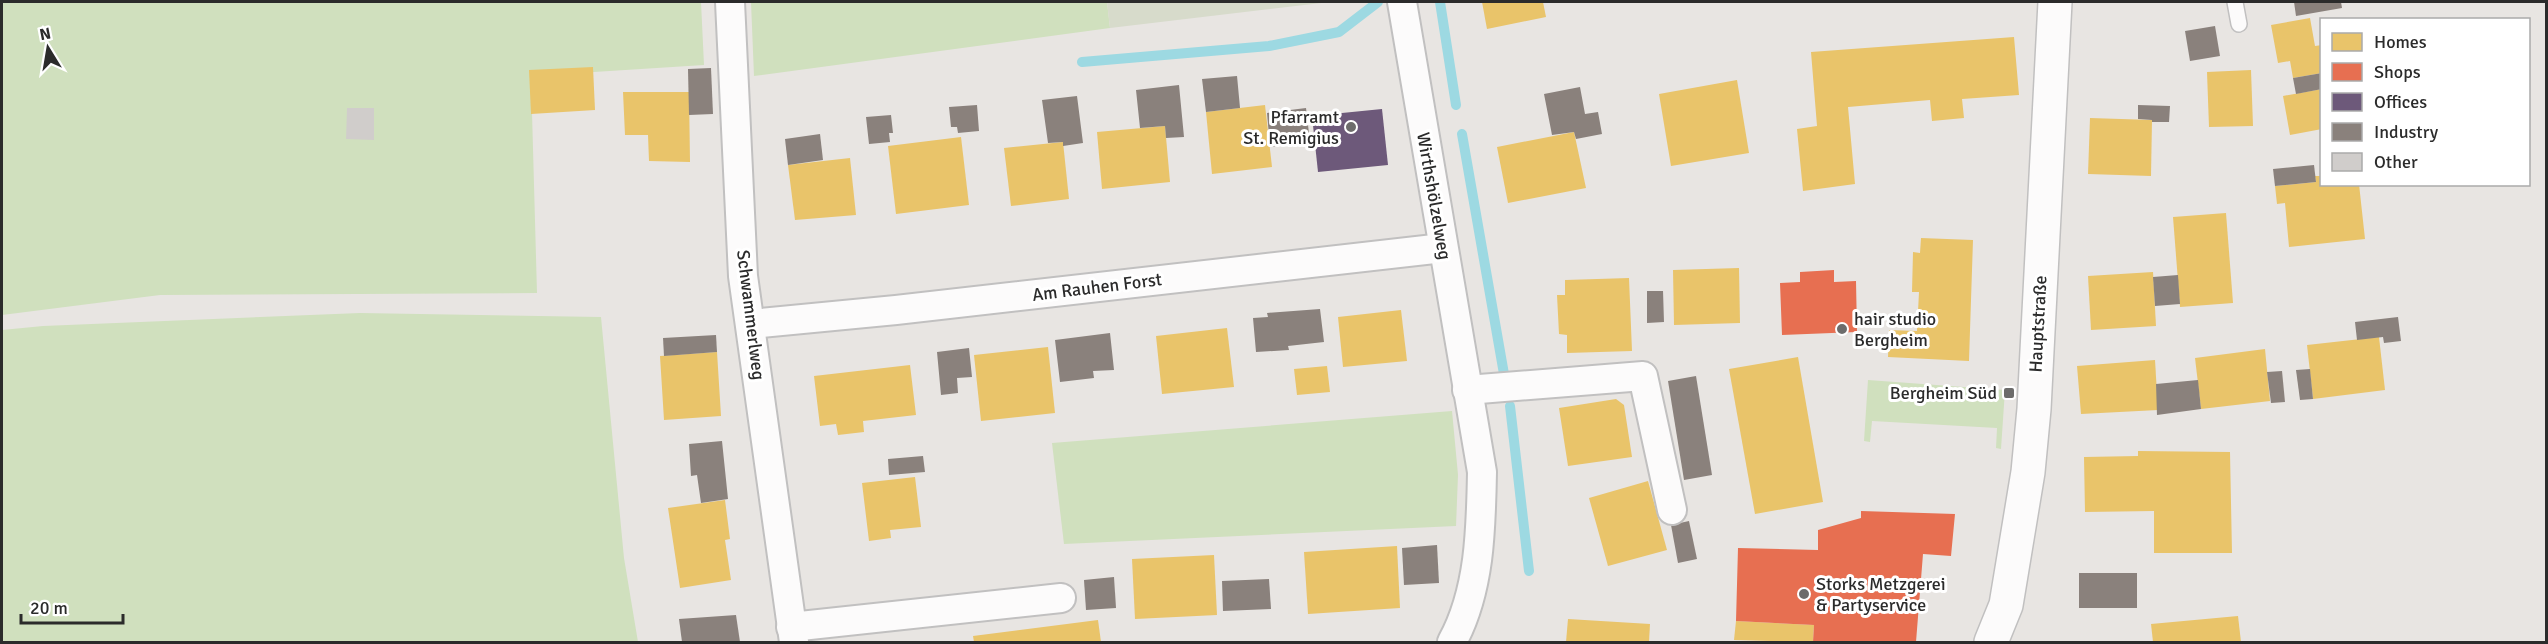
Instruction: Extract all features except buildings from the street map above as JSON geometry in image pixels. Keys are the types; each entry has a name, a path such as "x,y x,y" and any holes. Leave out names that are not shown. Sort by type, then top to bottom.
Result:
{"street":[{"name":"Schwammerlweg","path":"730,2 743,276 752,324 793,634 1062,598"},
{"name":"Wirthshölzelweg","path":"1402,2 1482,472 1481,536 1464,620 1452,642"},
{"name":"Hauptstraße","path":"1991,642 2006,605 2028,472 2034,409 2055,2"},
{"name":"Am Rauhen Forst","path":"752,324 896,310 1443,248"},
{"path":"1467,390 1643,376 1672,510"}],"lane":[{"path":"2235,2 2239,24"}],"green space":[{"path":"2,2 701,2 704,65 531,76 537,293 160,295 2,315"},
{"path":"751,2 1107,2 1110,28 754,76"},
{"path":"1107,2 1330,2 1110,28"},
{"path":"360,313 601,317 624,558 638,642 2,642 2,330 43,326"},
{"path":"1868,380 2005,390 2001,449 1996,448 1997,428 1872,421 1870,442 1864,441"},
{"path":"1452,411 1458,475 1456,526 1064,544 1052,443"}],"waterway":[{"path":"1082,62 1269,46 1339,32 1378,2"},
{"path":"1440,2 1456,105"},
{"path":"1462,134 1504,374"},
{"path":"1510,406 1529,571"}],"place":[{"name":"Pfarramt St. Remigius","path":"1351,127"},
{"name":"hair studio Bergheim","path":"1842,329"},
{"name":"Bergheim Süd","path":"2009,393"},
{"name":"Storks Metzgerei & Partyservice","path":"1804,594"}]}
